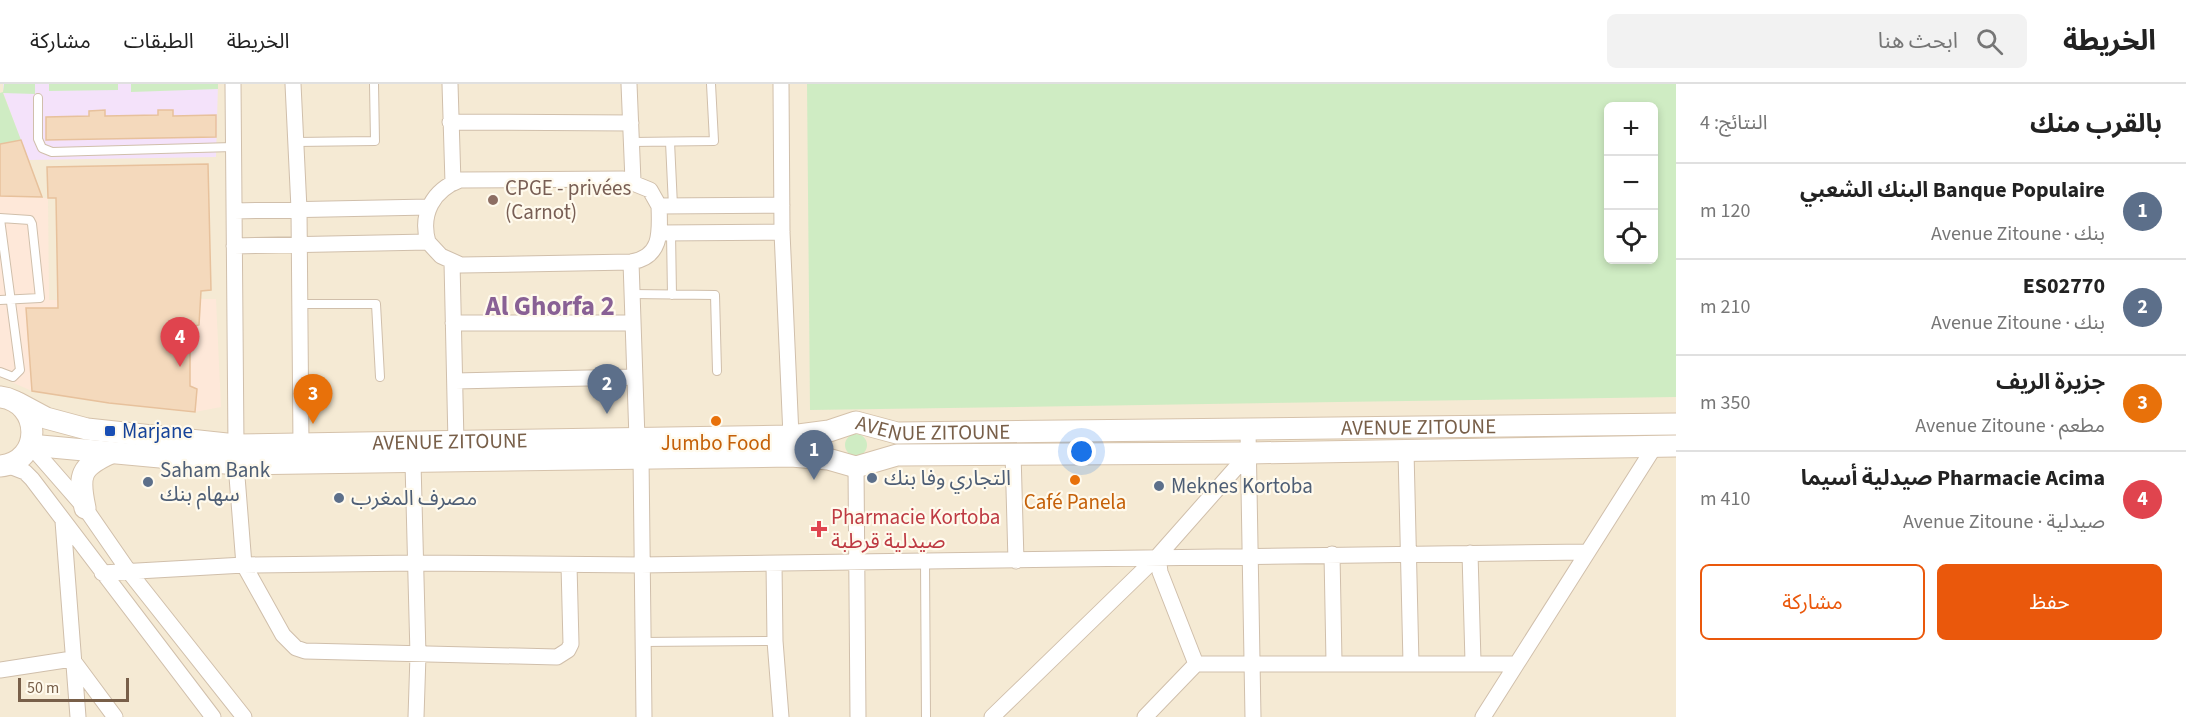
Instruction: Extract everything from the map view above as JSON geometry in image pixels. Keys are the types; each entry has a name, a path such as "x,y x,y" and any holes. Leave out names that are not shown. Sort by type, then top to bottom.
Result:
{"main road":[{"name":"AVENUE ZITOUNE","path":"9,400 46,418 87,429 236,455 301,445 456,443 639,448 791,456 856,464 897,455 1249,453 1666,446"},
{"path":"3,465 21,458 30,445 33,427 30,418 9,400"},
{"name":"AVENUE ZITOUNE","path":"30,445 111,453 236,455 413,463 791,435 829,431 856,422 897,433 1248,431 1676,424"},
{"path":"843,426 834,438 834,452 856,464 878,449 875,434 864,424"},
{"path":"86,508 81,488 84,472 93,461 111,453"}],"street":[{"path":"233,84 236,455 244,566 283,635 296,648 319,652 549,658 563,654 571,644 569,565"},
{"path":"293,84 299,209 301,445"},
{"path":"450,84 453,183"},
{"path":"629,84 633,181"},
{"path":"781,84 782,232 791,435"},
{"path":"450,122 631,123"},
{"path":"666,206 665,233 657,246 649,256 631,262 461,265 441,256 428,242 424,218 429,207 443,189 460,180 623,179 633,181 650,190 666,206 782,205"},
{"path":"234,211 429,207"},
{"path":"665,233 782,232"},
{"path":"234,246 428,242"},
{"path":"452,262 456,443"},
{"path":"631,262 634,377 639,448 644,717"},
{"path":"453,323 632,323"},
{"path":"455,381 634,377"},
{"path":"1248,431 1253,717"},
{"path":"30,445 86,508 99,531 130,573 244,717"},
{"path":"1484,717 1587,552 1666,446"},
{"path":"1406,451 1411,663"},
{"path":"1013,453 1017,561"},
{"path":"992,717 1158,556 1249,453"},
{"path":"413,463 418,655 416,717"},
{"path":"856,464 858,717"},
{"path":"3,465 25,472 32,479 213,717"},
{"path":"63,521 78,717"},
{"path":"102,573 244,566 416,563 774,564 1017,561 1158,556 1587,552"},
{"path":"1470,553 1473,662"},
{"path":"1332,554 1334,662"},
{"path":"1158,556 1160,572 1196,664"},
{"path":"774,564 775,641 781,717"},
{"path":"0,670 72,660"},
{"path":"72,660 115,717"},
{"path":"1144,717 1196,664 1473,662 1516,664"}],"lane":[{"path":"296,142 375,141 374,84"},
{"path":"632,142 714,141 711,84"},
{"path":"38,98 38,139 42,148 52,152 233,147"},
{"path":"666,206 670,142"},
{"path":"0,300 11,299 40,298 30,220 0,218 11,299 20,370 13,377 0,372"},
{"path":"665,233 672,294"},
{"path":"632,294 715,295 717,371"},
{"path":"300,304 376,304 381,377"},
{"path":"926,561 926,717"},
{"path":"642,642 775,641"}],"shaded area":[{"path":"0,84 1676,84 1676,717 0,717"},
{"path":"3,84 218,84 216,157 28,160 3,92"},
{"path":"0,196 48,198 49,300 216,299 221,407 195,412 109,403 32,391 0,377"}],"green space":[{"path":"4,84 35,84 35,94 3,93 21,140 0,144 0,93 3,92"},
{"path":"49,84 118,84 118,90 49,91"},
{"path":"131,84 218,84 218,89 131,92"},
{"path":"807,84 1676,84 1676,397 810,410"},
{"path":"856,434 864,437 867,445 864,453 856,456 848,453 845,445 848,437"}],"building":[{"path":"105,110 105,116 158,115 158,110 173,110 173,116 216,115 216,137 46,140 46,117 89,116 89,111"},
{"path":"21,140 42,197 0,196 0,144"},
{"path":"208,164 211,290 201,291 199,325 190,327 190,386 197,389 195,412 109,403 32,391 26,308 58,308 56,198 48,198 47,167"}],"place":[{"name":"CPGE - privées (Carnot)","path":"493,200"},
{"name":"Pharmacie Acima صيدلية أسيما","path":"180,367"},
{"name":"ES02770","path":"607,414"},
{"name":"Jumbo Food","path":"716,421"},
{"name":"جزيرة الريف","path":"313,424"},
{"name":"Marjane","path":"110,431"},
{"name":"التجاري وفا بنك","path":"872,478"},
{"name":"Banque Populaire البنك الشعبي","path":"814,480"},
{"name":"Café Panela","path":"1075,480"},
{"name":"Saham Bank سهام بنك","path":"148,482"},
{"name":"Meknes Kortoba","path":"1159,486"},
{"name":"مصرف المغرب","path":"339,498"},
{"name":"Pharmacie Kortoba صيدلية قرطبة","path":"819,529"}],"district":[{"name":"Al Ghorfa 2","path":"550,306"}]}
